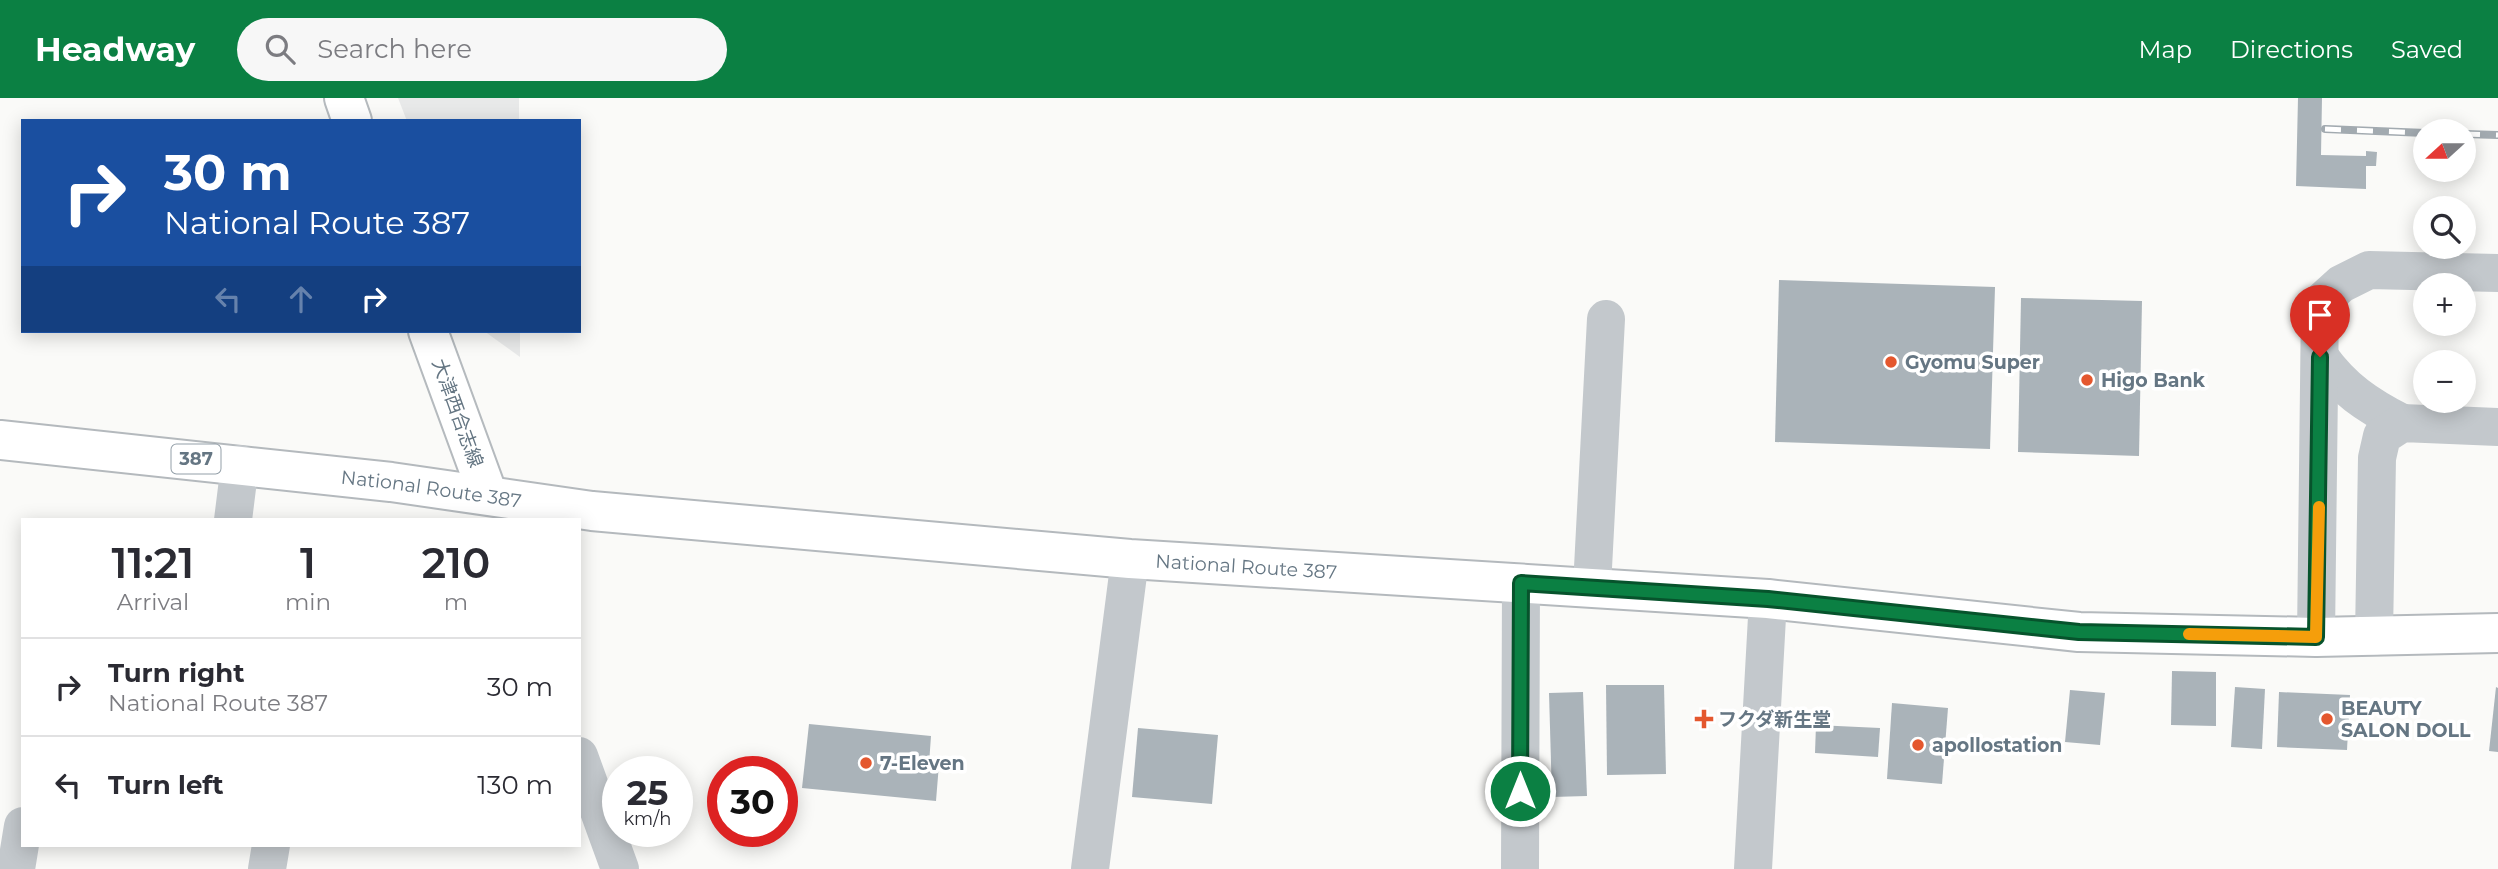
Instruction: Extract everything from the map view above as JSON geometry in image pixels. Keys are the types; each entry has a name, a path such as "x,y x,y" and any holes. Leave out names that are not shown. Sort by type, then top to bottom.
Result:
{"main road":[{"path":"344,98 351,119"},
{"name":"大津西合志線","path":"429,333 492,508"},
{"name":"National Route 387","path":"0,440 240,464 492,508 592,511 1130,559 1768,599 2079,632 2316,637 2498,634"}],"street":[{"path":"2316,637 2320,303 2342,284 2369,270 2498,273"},
{"path":"1592,587 1606,319"},
{"path":"2320,357 2338,382 2362,402 2402,423 2498,427"},
{"path":"2374,636 2377,458 2382,436 2402,423"},
{"path":"233,518 240,464"},
{"path":"1090,869 1130,559"},
{"path":"1520,869 1521,583"},
{"path":"1753,869 1768,599"},
{"path":"581,762 620,869"},
{"path":"16,869 21,838"},
{"path":"267,869 271,847"}],"shaded area":[{"path":"398,98 519,98 519,119 406,119"},
{"path":"487,333 520,333 520,357"}],"building":[{"path":"2298,98 2322,98 2321,155 2366,156 2366,151 2377,152 2376,166 2366,166 2366,189 2296,186"},
{"path":"1779,280 1995,287 1990,449 1775,442"},
{"path":"2021,298 2142,301 2139,456 2018,452"},
{"path":"2172,671 2216,672 2216,726 2171,725"},
{"path":"1606,685 1664,685 1666,774 1607,775"},
{"path":"2235,687 2265,689 2262,749 2231,747"},
{"path":"2496,687 2498,688 2498,752 2489,751"},
{"path":"2070,690 2105,693 2100,745 2065,742"},
{"path":"1583,692 1587,796 1552,797 1549,693"},
{"path":"2279,692 2350,695 2347,750 2277,747"},
{"path":"1892,703 1948,708 1942,784 1887,779"},
{"path":"809,724 931,736 929,764 939,764 936,801 802,788"},
{"path":"1816,725 1880,728 1878,757 1815,753"},
{"path":"1138,728 1218,735 1212,804 1132,797"}],"railway":[{"path":"2325,129 2413,132"},
{"path":"2476,134 2498,135"}],"slow traffic":[{"path":"2189,634 2316,637 2319,507"}],"place":[{"name":"Gyomu Super","path":"1891,362"},
{"name":"Higo Bank","path":"2087,380"},
{"name":"フクダ新生堂","path":"1704,719"},
{"name":"BEAUTY SALON DOLL","path":"2327,719"},
{"name":"apollostation","path":"1918,745"},
{"name":"7-Eleven","path":"866,763"}],"route":[{"path":"1520,791 1521,583 1768,599 2079,632 2316,637 2320,357"}]}
